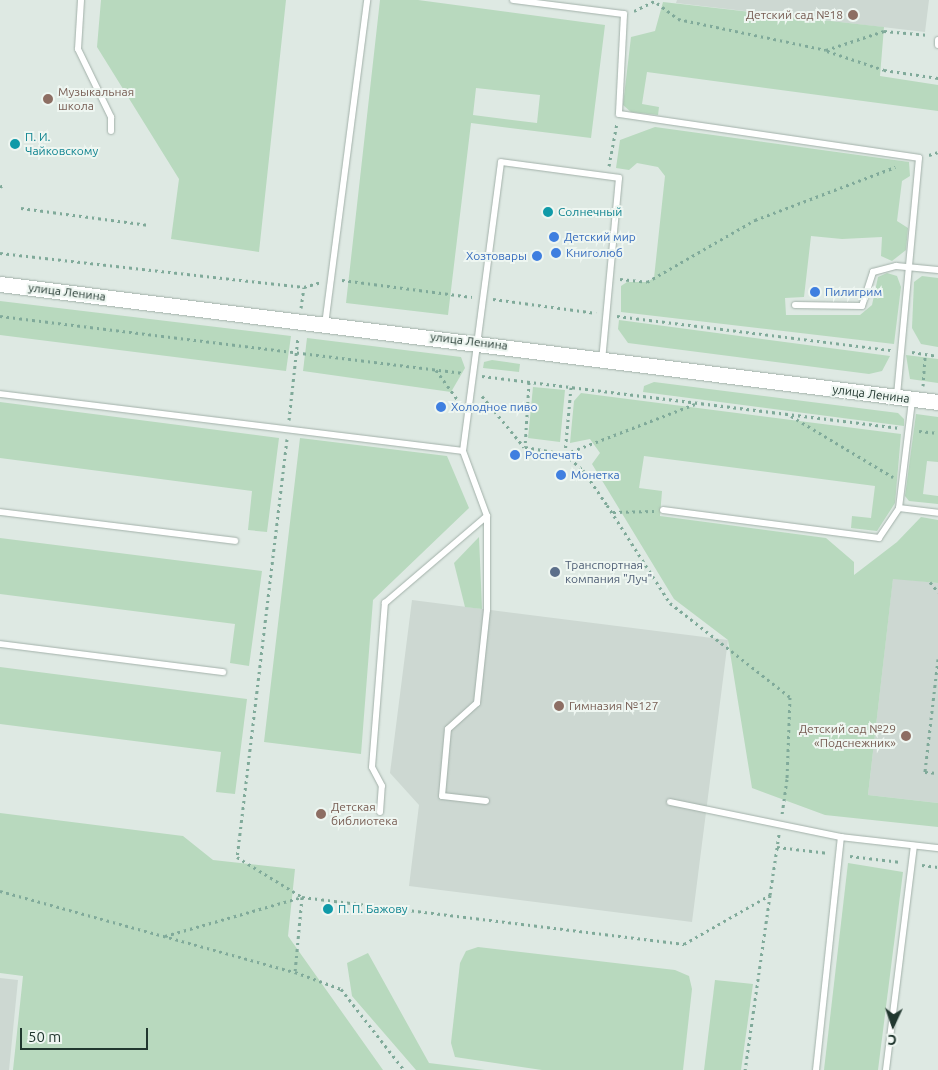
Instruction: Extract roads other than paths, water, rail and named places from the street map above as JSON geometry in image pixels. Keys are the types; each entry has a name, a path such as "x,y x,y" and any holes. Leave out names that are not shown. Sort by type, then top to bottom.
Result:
{"street":[{"name":"улица Ленина","path":"0,284 300,322 478,342 602,361 938,402"}],"lane":[{"path":"81,0 78,49 111,117 111,131"},
{"path":"325,325 367,0"},
{"path":"513,0 624,14 618,114 919,158 901,351 904,398 902,482 899,508 879,538 663,510"},
{"path":"938,40 938,45"},
{"path":"486,801 442,796 448,729 477,703 488,610 487,516 463,451 500,162 620,178 602,361"},
{"path":"795,306 862,306 873,272 896,266 938,270"},
{"path":"0,394 463,451"},
{"path":"899,508 938,513"},
{"path":"0,512 235,541"},
{"path":"380,812 382,786 372,767 385,603 487,516"},
{"path":"0,644 222,672"},
{"path":"670,802 841,837 938,848"},
{"path":"816,1070 841,837"},
{"path":"886,1070 914,846"}],"place":[{"name":"Детский сад №18","path":"853,15"},
{"name":"Музыкальная школа","path":"48,99"},
{"name":"П. И. Чайковскому","path":"15,144"},
{"name":"Солнечный","path":"548,212"},
{"name":"Детский мир","path":"554,237"},
{"name":"Книголюб","path":"556,253"},
{"name":"Хозтовары","path":"537,256"},
{"name":"Пилигрим","path":"815,292"},
{"name":"Холодное пиво","path":"441,407"},
{"name":"Роспечать","path":"515,455"},
{"name":"Монетка","path":"561,475"},
{"name":"Транспортная компания \"Луч\"","path":"555,572"},
{"name":"Гимназия №127","path":"559,706"},
{"name":"Детский сад №29 «Подснежник»","path":"906,736"},
{"name":"Детская библиотека","path":"321,814"},
{"name":"П. П. Бажову","path":"328,909"}]}
